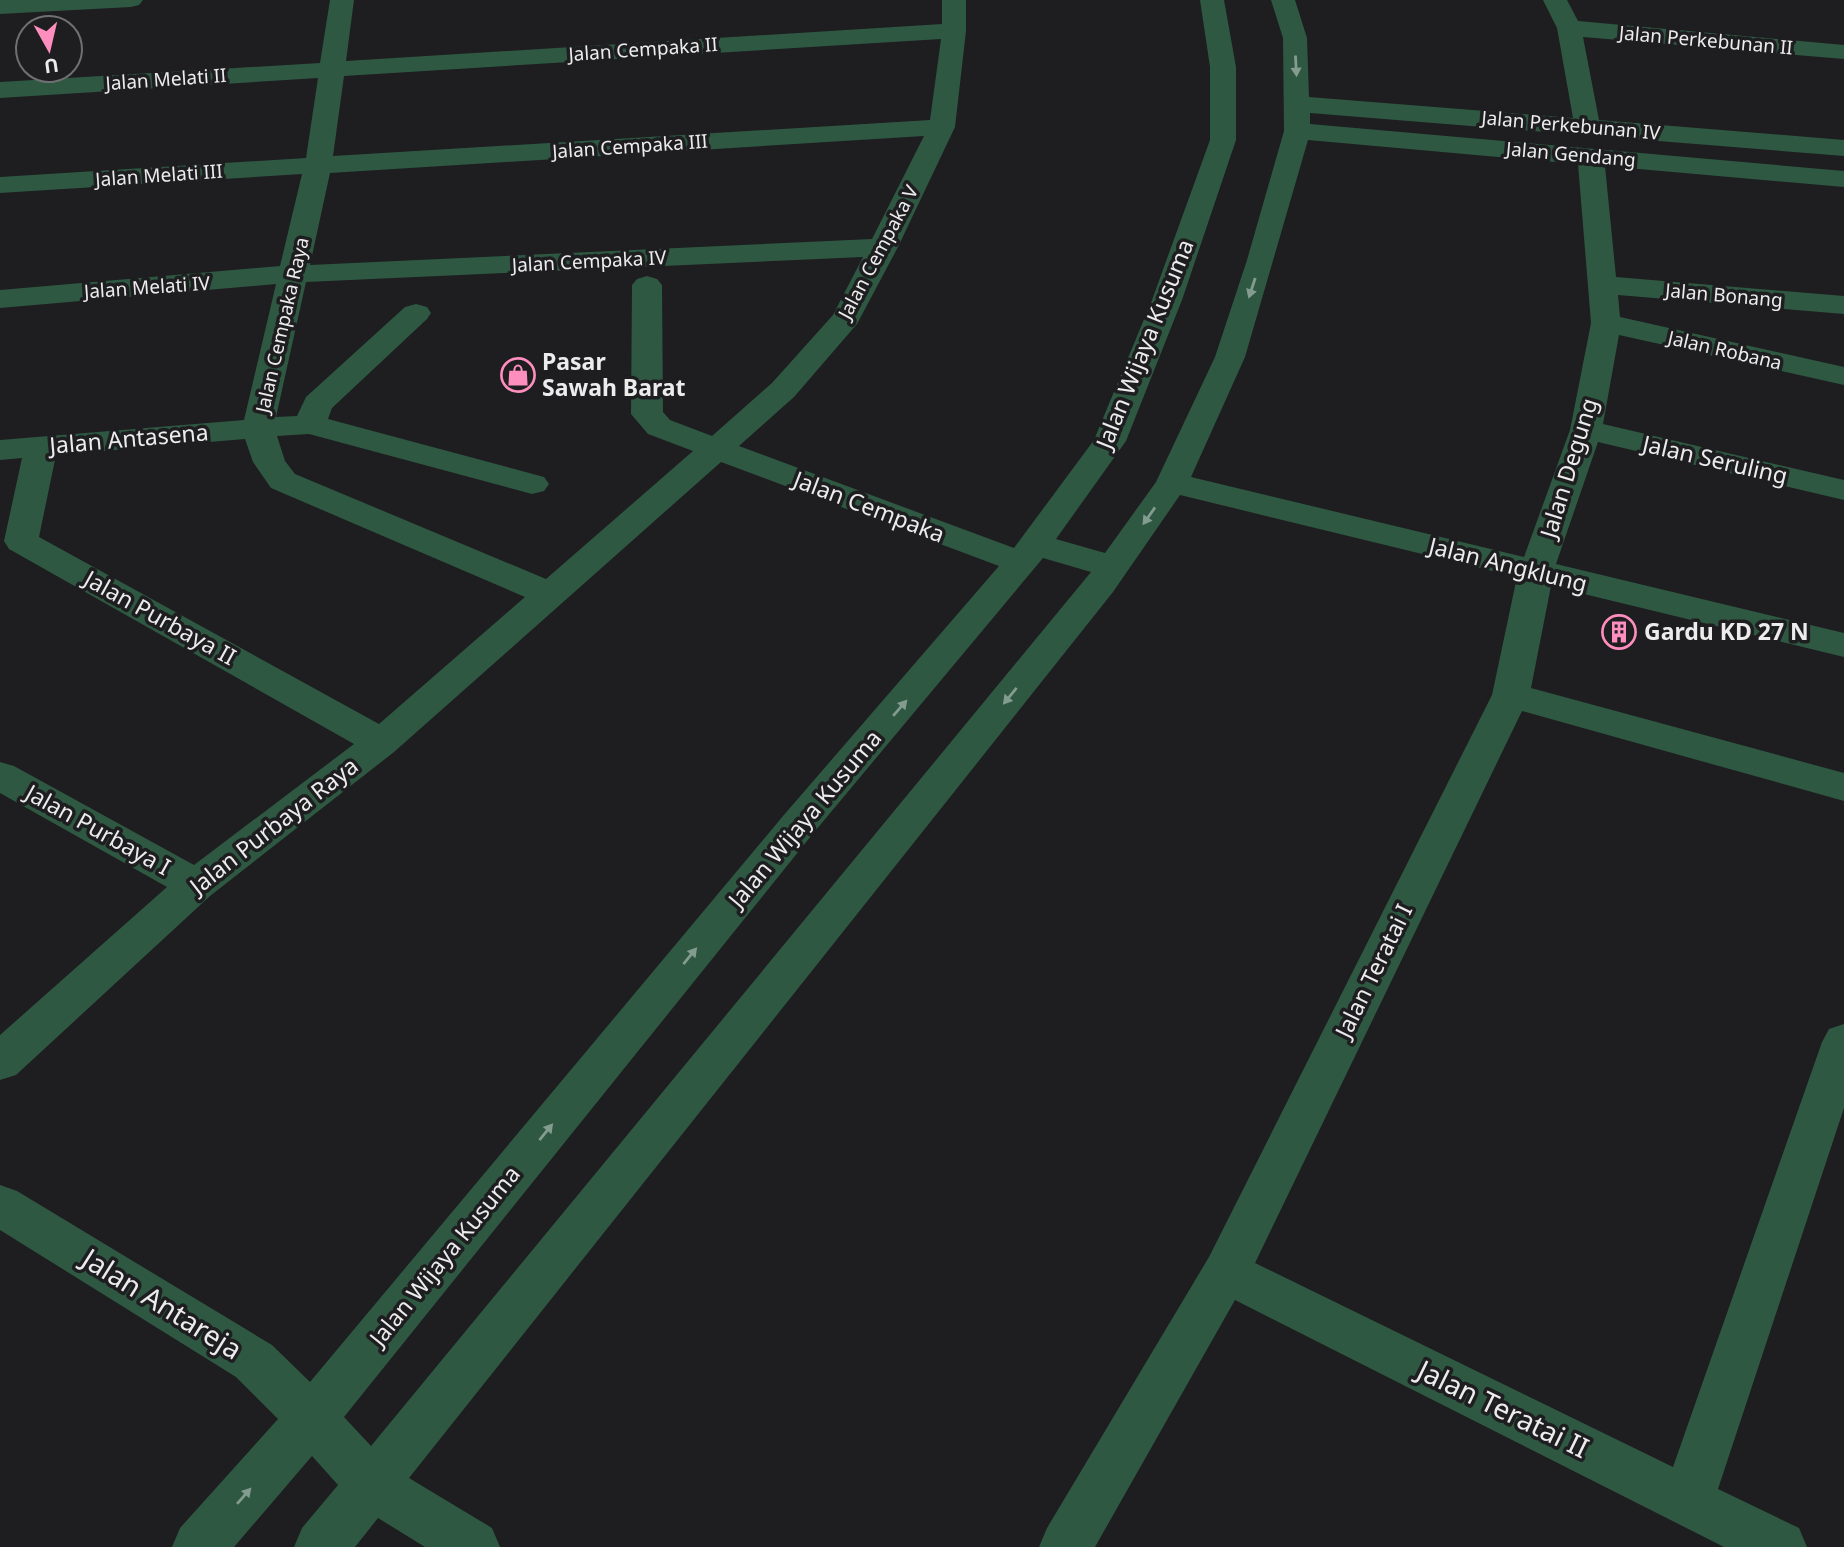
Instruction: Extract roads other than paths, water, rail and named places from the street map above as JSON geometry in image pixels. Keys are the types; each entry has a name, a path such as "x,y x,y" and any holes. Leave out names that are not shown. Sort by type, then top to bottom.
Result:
{"street":[{"path":"0,7 131,0"},
{"name":"Jalan Cempaka Raya","path":"342,0 318,165 258,428 269,462 283,481 552,595"},
{"name":"Jalan Cempaka V","path":"552,595 783,390 846,318 942,127 954,31 954,0"},
{"name":"Jalan Wijaya Kusuma","path":"199,1547 312,1418 797,826 1028,553 1110,441 1167,300 1223,140 1223,67 1213,0"},
{"path":"321,1547 370,1483 1113,567 1172,483 1230,357 1281,194 1297,118 1294,38 1283,0"},
{"name":"Jalan Degung","path":"1511,695 1536,572 1586,430 1606,323 1589,140 1569,28 1555,0"},
{"name":"Jalan Perkebunan II","path":"1569,28 1844,52"},
{"name":"Jalan Cempaka II","path":"331,69 954,31"},
{"name":"Jalan Melati II","path":"0,90 331,69"},
{"name":"Jalan Gendang","path":"1297,118 1589,140 1844,179"},
{"name":"Jalan Cempaka III","path":"318,165 942,127"},
{"name":"Jalan Perkebunan IV","path":"1589,140 1844,148"},
{"name":"Jalan Melati III","path":"0,185 318,165"},
{"name":"Jalan Cempaka IV","path":"293,275 884,247"},
{"name":"Jalan Melati IV","path":"0,299 293,275"},
{"name":"Jalan Cempaka","path":"647,285 647,414 659,428 978,548 1028,553"},
{"name":"Jalan Bonang","path":"1603,285 1844,305"},
{"path":"310,424 317,404 416,313"},
{"name":"Jalan Robana","path":"1606,323 1844,376"},
{"name":"Jalan Antasena","path":"0,450 310,424 533,484"},
{"name":"Jalan Seruling","path":"1586,430 1844,490"},
{"name":"Jalan Purbaya II","path":"41,447 11,546 335,714 381,743"},
{"name":"Jalan Angklung","path":"1172,483 1844,645"},
{"path":"1028,553 1113,567"},
{"name":"Jalan Purbaya Raya","path":"0,1062 196,885 381,743 552,595"},
{"path":"1511,695 1844,787"},
{"name":"Jalan Teratai I","path":"1066,1547 1226,1272 1511,695"},
{"name":"Jalan Purbaya I","path":"0,776 196,885"},
{"path":"1688,1500 1844,1042"},
{"name":"Jalan Antareja","path":"0,1205 254,1361 312,1418 370,1483 473,1547"},
{"name":"Jalan Teratai II","path":"1226,1272 1780,1547"}],"place":[{"name":"Pasar Sawah Barat","path":"518,375"},
{"name":"Gardu KD 27 N","path":"1619,632"}]}
